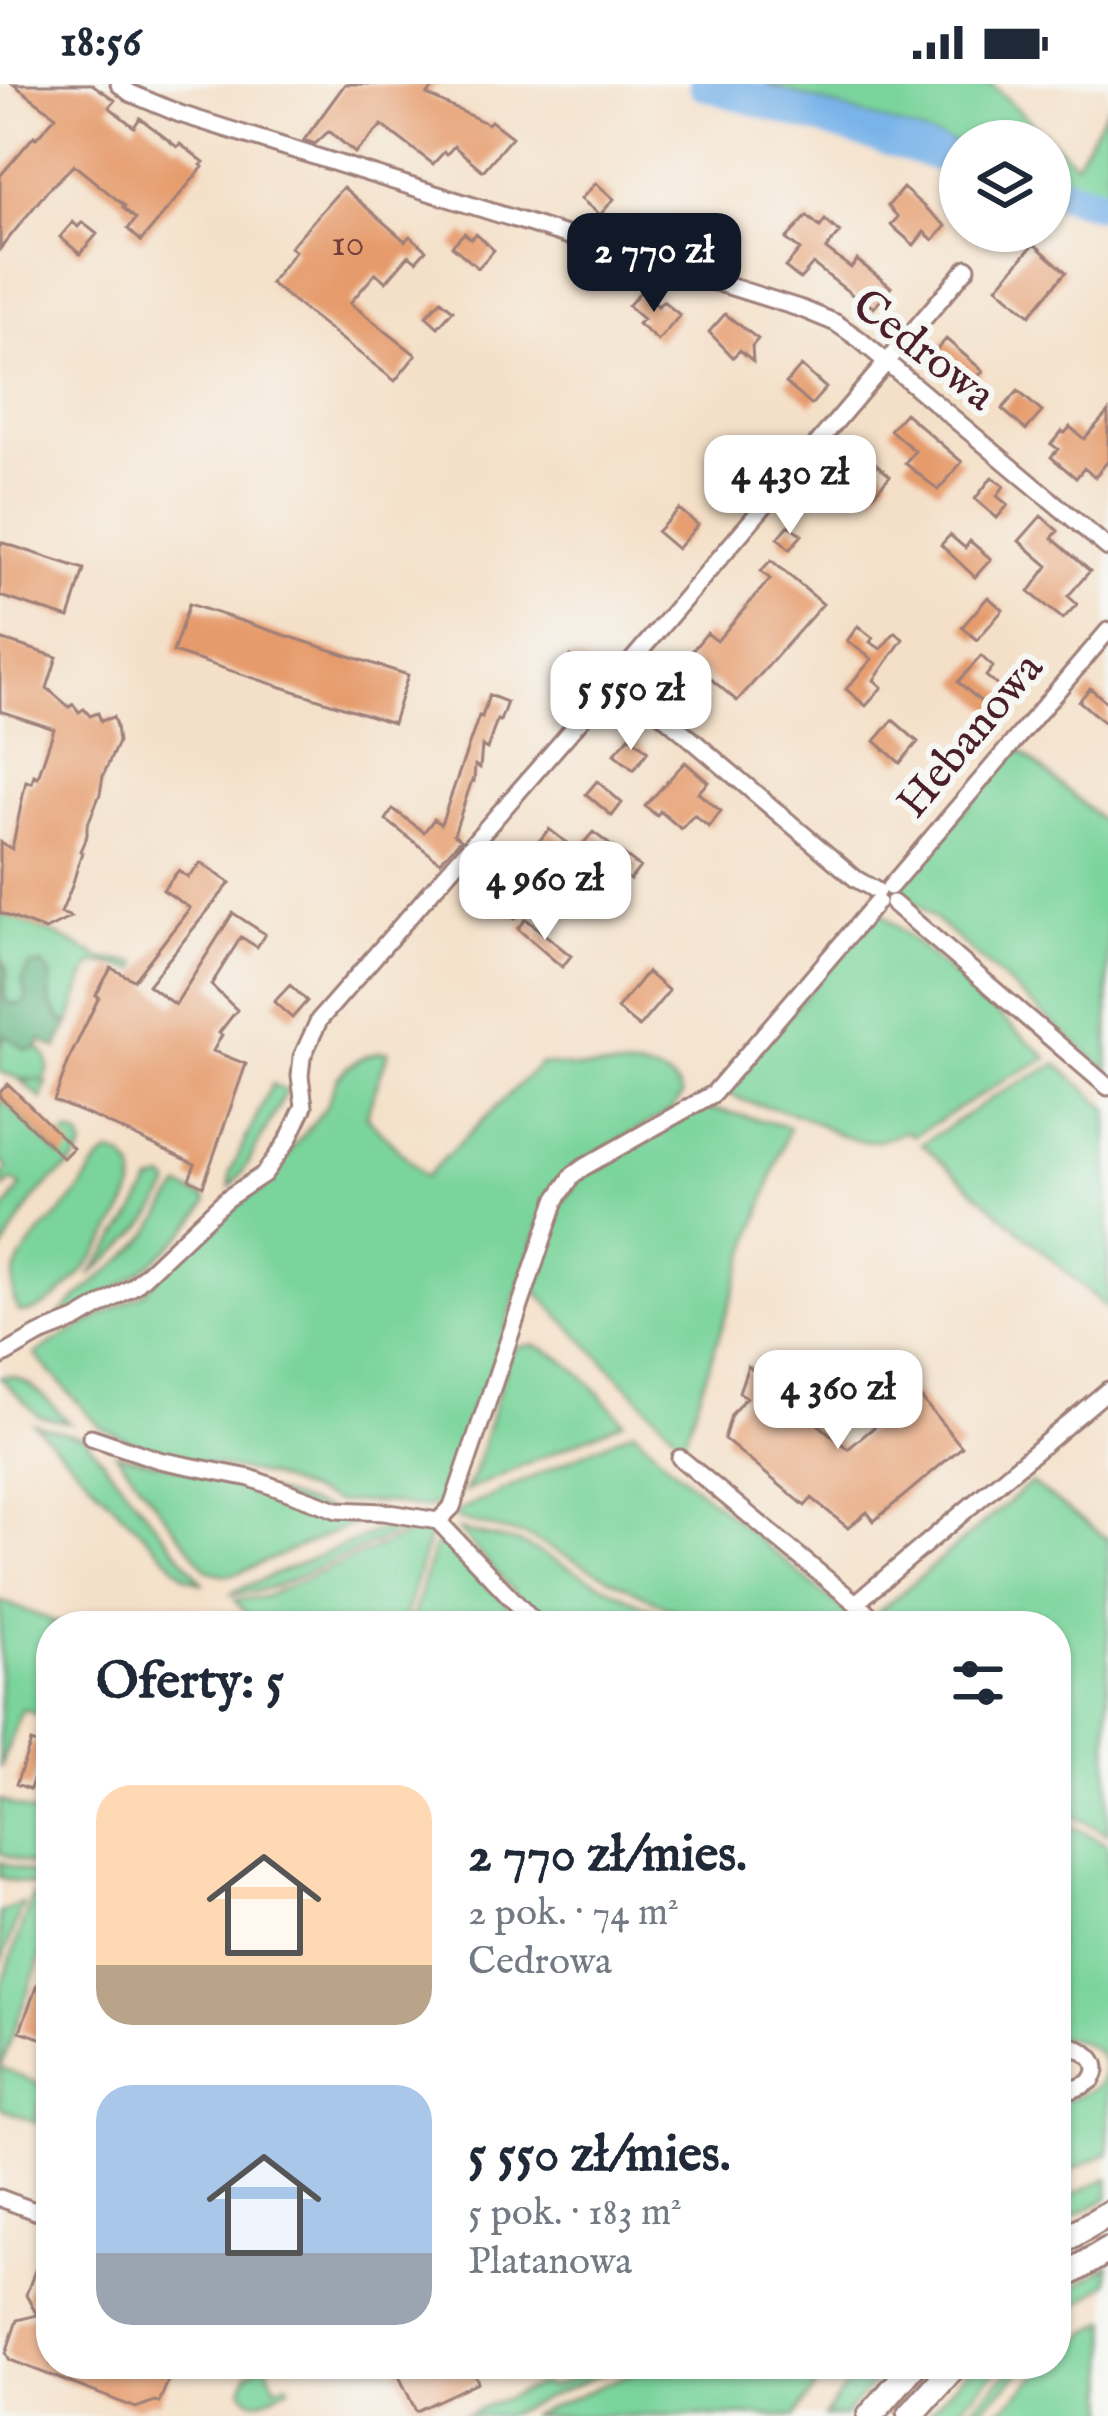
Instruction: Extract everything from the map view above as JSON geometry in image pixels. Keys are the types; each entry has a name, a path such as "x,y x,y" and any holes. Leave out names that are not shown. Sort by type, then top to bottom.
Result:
{"main road":[{"path":"1071,2235 1108,2214"},
{"path":"1071,2273 1108,2251"},
{"path":"870,2416 902,2379"},
{"path":"910,2416 943,2379"}],"street":[{"name":"Cedrowa","path":"118,84 180,114 836,323 1108,548"},
{"path":"0,1357 134,1286 210,1213 264,1174 288,1141 304,1106 302,1057 320,1020 968,268"},
{"name":"Hebanowa","path":"438,1521 452,1508 564,1186 584,1167 712,1094 1108,631"},
{"path":"618,677 1108,1087"},
{"path":"680,1458 863,1608 1108,1390"},
{"path":"91,1437 159,1460 250,1478 337,1510 438,1521 524,1611"},
{"path":"1071,2045 1094,2055 1099,2066 1090,2082 1071,2090"},
{"path":"0,2198 36,2211"}],"green space":[{"path":"764,84 991,84 1029,120 939,120 939,138"},
{"path":"1108,107 1108,191 1071,180 1071,159 1075,163"},
{"path":"1018,748 1108,826 1108,1071 898,887"},
{"path":"878,910 1048,1058 913,1136 907,1131 871,1141 844,1136 724,1091"},
{"path":"0,913 103,959 138,963 137,970 94,964 70,1021 65,1023 50,1003 51,975 22,1005 9,1003 4,997 7,970 0,956"},
{"path":"0,956 7,970 4,996 9,1003 22,1005 27,997 22,980 29,966 42,964 51,975 50,1003 64,1023 70,1021 57,1049 41,1040 38,1048 26,1050 5,1035 0,1047"},
{"path":"4,1034 26,1049 38,1048 45,1056 48,1069 42,1099 21,1081 39,1080 0,1072"},
{"path":"388,1052 366,1116 425,1177 540,1064 653,1072 676,1085 682,1096 671,1110 571,1169 548,1201 449,1498 423,1508 336,1502 268,1476 160,1454 100,1427 35,1355 145,1292 214,1218 245,1200 276,1169 326,1107 337,1078 362,1057"},
{"path":"1057,1064 1108,1109 1108,1309 922,1144 995,1096"},
{"path":"272,1084 287,1091 230,1187 230,1173"},
{"path":"0,1097 62,1158 68,1133 80,1137 83,1147 31,1204 0,1256 0,1218 21,1187 12,1180 5,1188 1,1178 8,1169 0,1159"},
{"path":"699,1109 789,1127 683,1443 534,1289 559,1205 580,1178"},
{"path":"110,1154 124,1158 134,1171 133,1190 116,1225 69,1286 34,1310 19,1312 13,1283 23,1255"},
{"path":"165,1179 170,1184 146,1224 89,1276 151,1183"},
{"path":"181,1187 207,1203 179,1238 117,1289 53,1323 141,1243"},
{"path":"533,1345 572,1367 624,1421 464,1492 474,1475 509,1355 518,1347"},
{"path":"0,1377 34,1388 69,1423 39,1416"},
{"path":"34,1424 85,1438 204,1584 185,1576"},
{"path":"634,1430 844,1611 675,1611 526,1536 457,1519 455,1513"},
{"path":"116,1453 363,1520 238,1573 208,1571"},
{"path":"1031,1483 1108,1539 1108,1834 1071,1815 1071,1611 880,1611"},
{"path":"390,1526 408,1528 276,1586 232,1594 237,1590"},
{"path":"458,1530 520,1543 655,1611 531,1611"},
{"path":"415,1531 428,1531 407,1611 244,1611 235,1600 264,1597"},
{"path":"445,1538 514,1611 415,1611 434,1547"},
{"path":"0,1601 36,1614 36,1714 22,1709 0,1768"},
{"path":"0,1800 36,1814 36,1867 0,1853"},
{"path":"1071,1826 1108,1845 1108,2154 1071,2170 1071,2098 1093,2089 1104,2073 1101,2056 1071,2039"},
{"path":"0,1862 36,1875 36,1887 0,1877"},
{"path":"32,1896 36,1897 36,1969 1,2067 36,2083 36,2122 0,2108 0,1991"},
{"path":"23,1903 0,1965 0,1913"},
{"path":"1108,2178 1108,2198 1071,2218 1071,2196"},
{"path":"1108,2266 1108,2283 1071,2309 1071,2289"},
{"path":"1108,2321 1108,2416 993,2416 1034,2379 1071,2379 1071,2347"},
{"path":"246,2379 273,2379 276,2386 288,2382 290,2387 257,2401 242,2388"},
{"path":"571,2379 590,2379 503,2416 461,2416 540,2384 551,2387"},
{"path":"617,2379 821,2379 795,2416 528,2416"},
{"path":"851,2379 877,2379 844,2416 824,2416"},
{"path":"960,2379 988,2379 952,2416 925,2416"},
{"path":"1001,2379 1014,2379 973,2416 963,2416"}],"building":[{"path":"13,84 92,84 115,100 109,107 134,127 140,118 204,162 203,167 141,241 128,229 136,219 125,206 74,165 0,249 0,176 56,116"},
{"path":"345,84 437,84 427,95 488,124 491,121 512,137 483,171 454,146 433,164 382,125 355,153 329,131 315,144 304,140"},
{"path":"596,183 614,199 600,215 581,199"},
{"path":"343,187 405,241 410,236 426,250 416,261 409,255 386,282 376,273 350,303 416,355 395,381 270,283 295,251 290,247"},
{"path":"903,188 939,220 939,234 933,240 924,232 914,245 891,225 898,217 888,206"},
{"path":"807,216 820,227 825,220 840,233 826,249 851,268 857,260 891,287 874,308 813,264 800,279 785,267 800,250 786,239"},
{"path":"73,222 78,227 82,222 97,234 80,254 60,237"},
{"path":"464,233 471,239 476,234 494,250 478,268 452,246"},
{"path":"1027,252 1043,252 1066,272 1030,315 997,287"},
{"path":"641,291 658,306 663,301 680,315 658,341 638,324 643,319 628,306"},
{"path":"441,300 453,310 438,327 426,316"},
{"path":"725,314 758,339 752,346 753,361 740,350 733,357 709,332"},
{"path":"946,339 983,371 964,393 929,359"},
{"path":"801,366 826,388 811,405 786,383"},
{"path":"1018,391 1042,412 1026,430 1002,409"},
{"path":"1108,412 1108,461 1095,477 1084,468 1076,478 1051,457 1058,449 1051,444 1070,427 1084,439"},
{"path":"905,413 962,462 938,490 905,463 915,451 890,430"},
{"path":"852,450 862,459 866,455 890,476 873,495 838,466"},
{"path":"992,477 1004,486 997,496 1008,505 997,518 975,499"},
{"path":"679,509 698,525 677,549 657,532"},
{"path":"1041,516 1058,531 1052,538 1090,571 1068,596 1077,604 1063,619 1029,592 1048,566 1019,541"},
{"path":"789,525 802,535 790,549 778,538"},
{"path":"950,535 965,548 970,541 991,559 975,577 941,545"},
{"path":"0,542 84,569 69,618 0,596"},
{"path":"771,560 823,604 737,701 686,658 707,633 717,641 770,579 761,571"},
{"path":"988,597 1003,610 977,640 962,627"},
{"path":"189,604 408,675 393,723 173,652"},
{"path":"858,626 881,649 895,632 903,639 874,680 882,687 866,706 846,689 872,659 847,641"},
{"path":"0,639 57,657 47,688 79,712 98,713 101,721 113,717 116,726 118,742 61,913 71,917 45,930 0,913 0,842 12,849 26,781 32,783 34,775 38,777 54,729 0,711"},
{"path":"571,656 603,671 595,685 564,671"},
{"path":"981,656 993,667 986,676 1009,696 994,713 958,682"},
{"path":"1090,688 1108,703 1108,726 1079,701"},
{"path":"489,695 507,702 487,749 482,746 480,768 475,765 474,781 454,834 461,839 440,862 386,820 393,809 424,832 434,819 441,824"},
{"path":"893,720 918,742 900,763 875,741"},
{"path":"630,736 648,751 634,770 614,754"},
{"path":"685,762 708,782 698,793 721,811 709,827 694,815 681,829 660,811 657,816 645,806"},
{"path":"597,781 622,803 612,816 586,794"},
{"path":"549,829 577,851 593,832 640,867 630,880 598,854 580,878 536,845"},
{"path":"201,863 230,883 148,985 175,1005 233,913 265,934 257,947 241,937 211,985 237,1010 219,1033 213,1051 246,1064 203,1186 189,1179 195,1164 54,1101 111,968 134,980 190,908 163,890 178,871 188,877"},
{"path":"571,872 594,892 584,903 562,884"},
{"path":"518,882 535,896 515,919 490,898 499,887 506,892"},
{"path":"526,919 571,956 562,967 518,929"},
{"path":"647,972 669,991 639,1027 617,1009"},
{"path":"290,985 307,1001 292,1018 274,1002"},
{"path":"8,1084 73,1148 63,1158 0,1097"},
{"path":"748,1366 848,1449 916,1392 962,1447 874,1521 867,1512 848,1528 812,1498 805,1506 724,1439 731,1415 746,1397 739,1392"},
{"path":"31,1742 36,1744 36,1772 30,1789 16,1784"},
{"path":"36,1988 36,2037 20,2031"},
{"path":"36,2268 36,2313 26,2295"},
{"path":"36,2315 36,2370 10,2360 6,2353 17,2320"},
{"path":"60,2379 169,2379 159,2403 136,2408"},
{"path":"400,2379 477,2379 478,2382 416,2411"}],"waterway":[{"path":"705,84 939,156"},
{"path":"1071,195 1108,205"}]}
